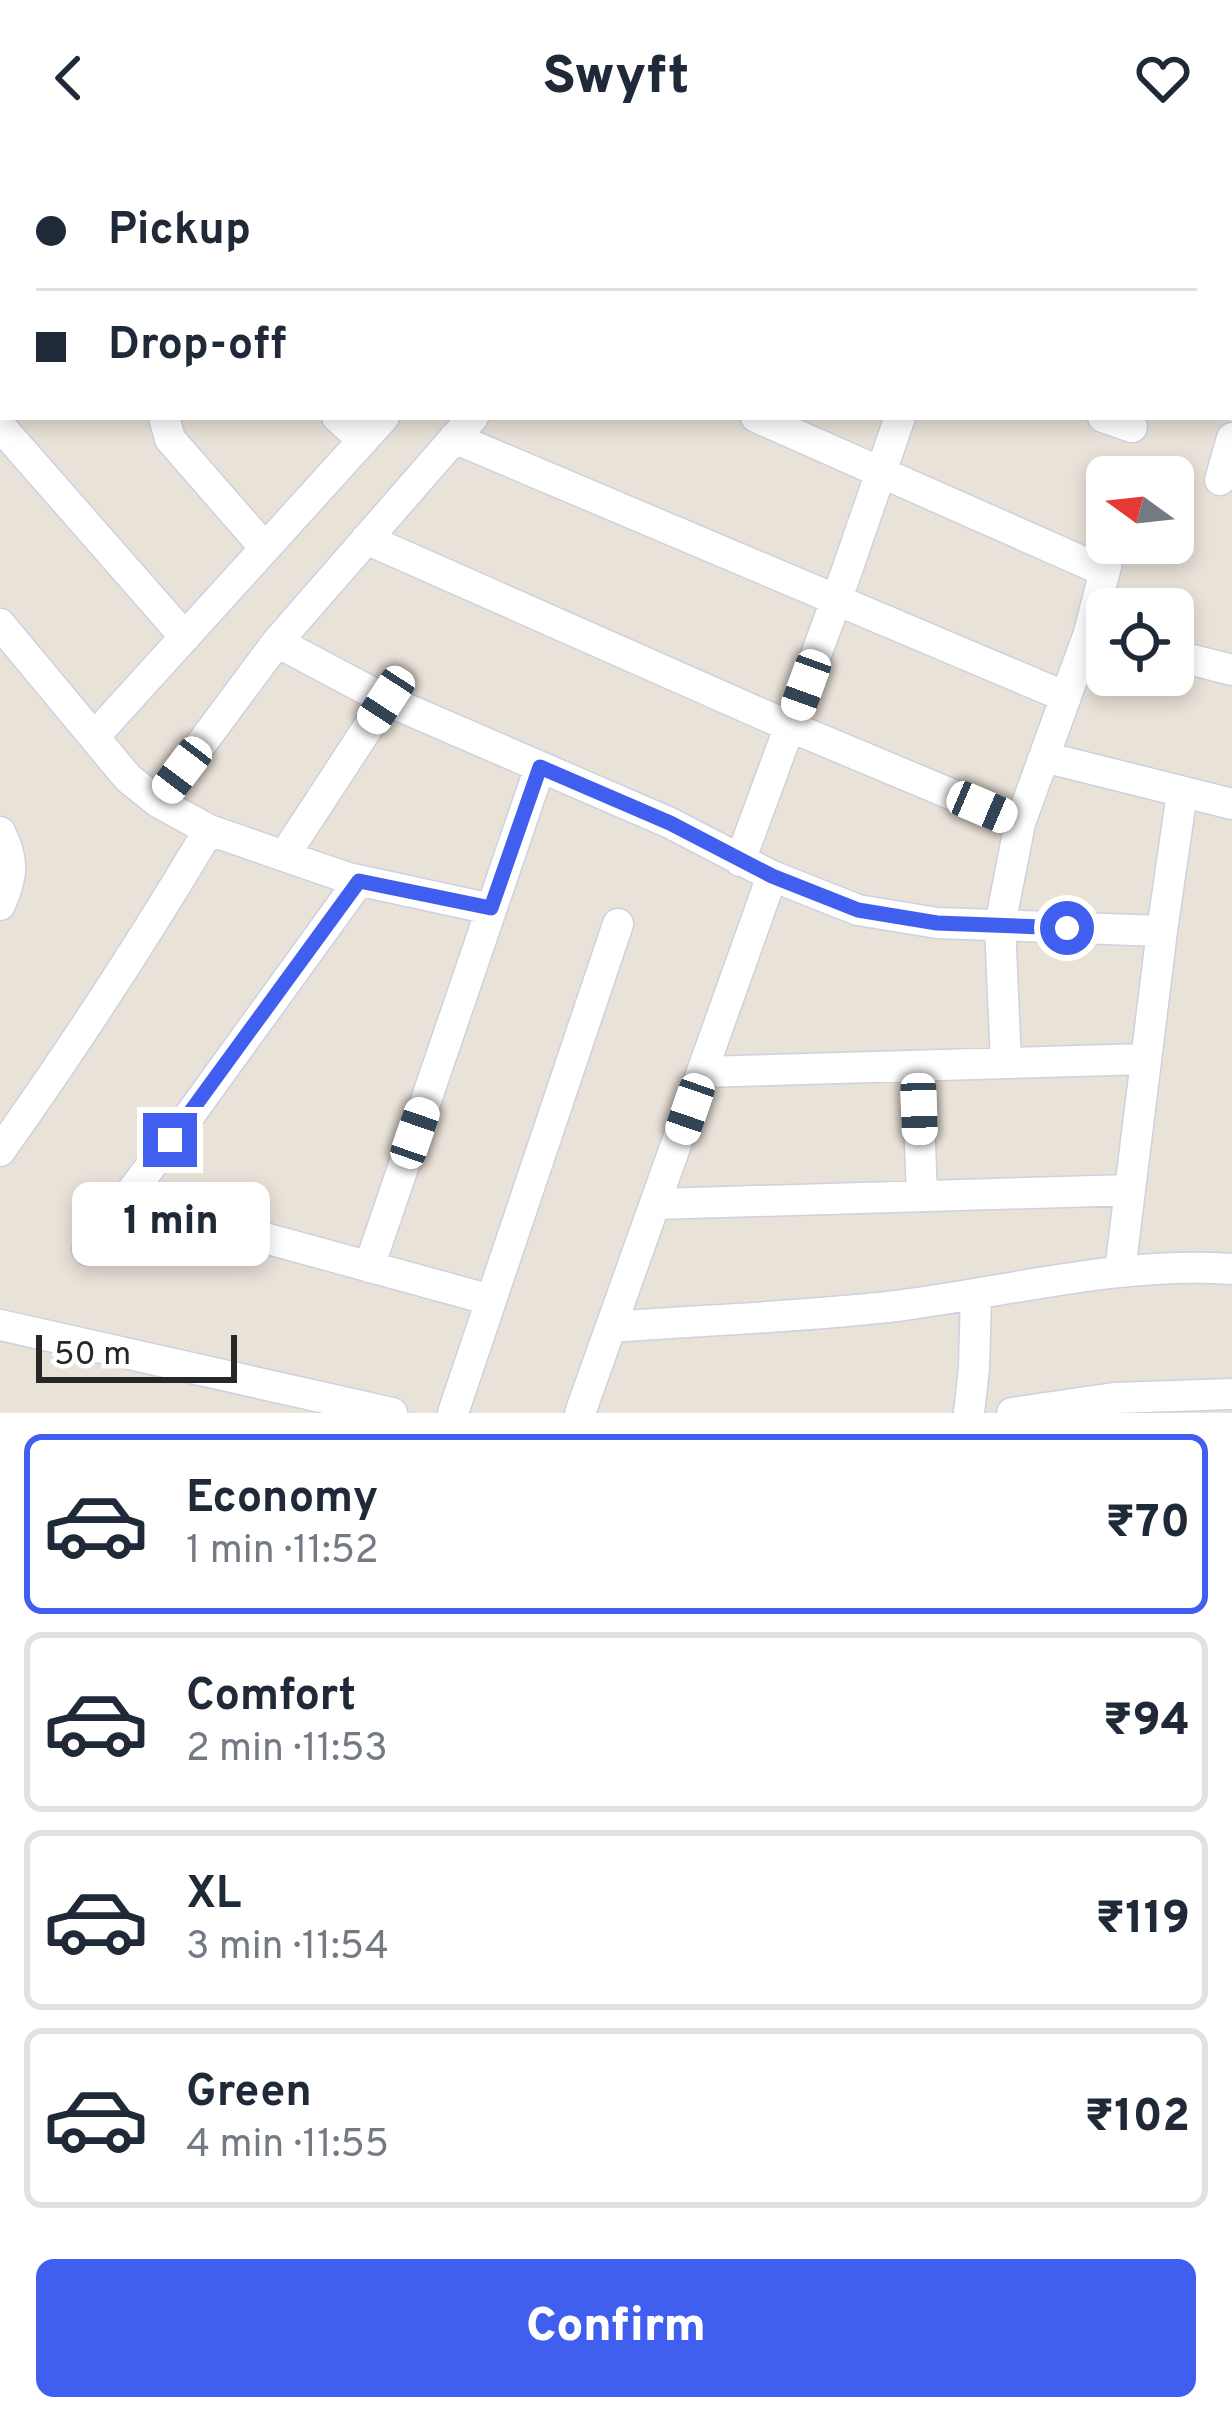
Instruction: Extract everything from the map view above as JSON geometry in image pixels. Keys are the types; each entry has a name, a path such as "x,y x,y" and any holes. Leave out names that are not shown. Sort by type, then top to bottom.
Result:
{"street":[{"path":"165,420 170,439 265,548"},
{"path":"763,420 1086,549"},
{"path":"740,861 899,420"},
{"path":"6,428 185,637"},
{"path":"158,802 277,642 464,428 836,601 1066,698"},
{"path":"94,737 373,429"},
{"path":"1220,480 1232,438"},
{"path":"367,539 1020,824"},
{"path":"0,624 128,778 158,802 209,830 359,881 491,908"},
{"path":"277,642 386,700 670,823 772,876 858,910 937,923 1162,931"},
{"path":"1006,1063 1000,925 1020,824 1066,698 1086,659"},
{"path":"1194,660 1232,670"},
{"path":"284,856 386,700"},
{"path":"1044,757 1232,804"},
{"path":"369,1268 540,767"},
{"path":"1120,1271 1182,793"},
{"path":"0,1151 209,830"},
{"path":"0,832 12,859 10,881 0,905"},
{"path":"580,1413 772,876"},
{"path":"87,1250 359,881"},
{"path":"453,1413 618,925"},
{"path":"703,1072 1146,1059"},
{"path":"917,1066 922,1196"},
{"path":"657,1204 1130,1190"},
{"path":"128,1197 491,1300"},
{"path":"612,1327 892,1306 1120,1271 1191,1266 1232,1269"},
{"path":"969,1413 976,1294"},
{"path":"0,1325 392,1413"},
{"path":"1012,1413 1232,1394"}],"route":[{"path":"170,1140 359,881 491,908 540,767 670,823 772,876 858,910 937,923 1067,928"}]}
